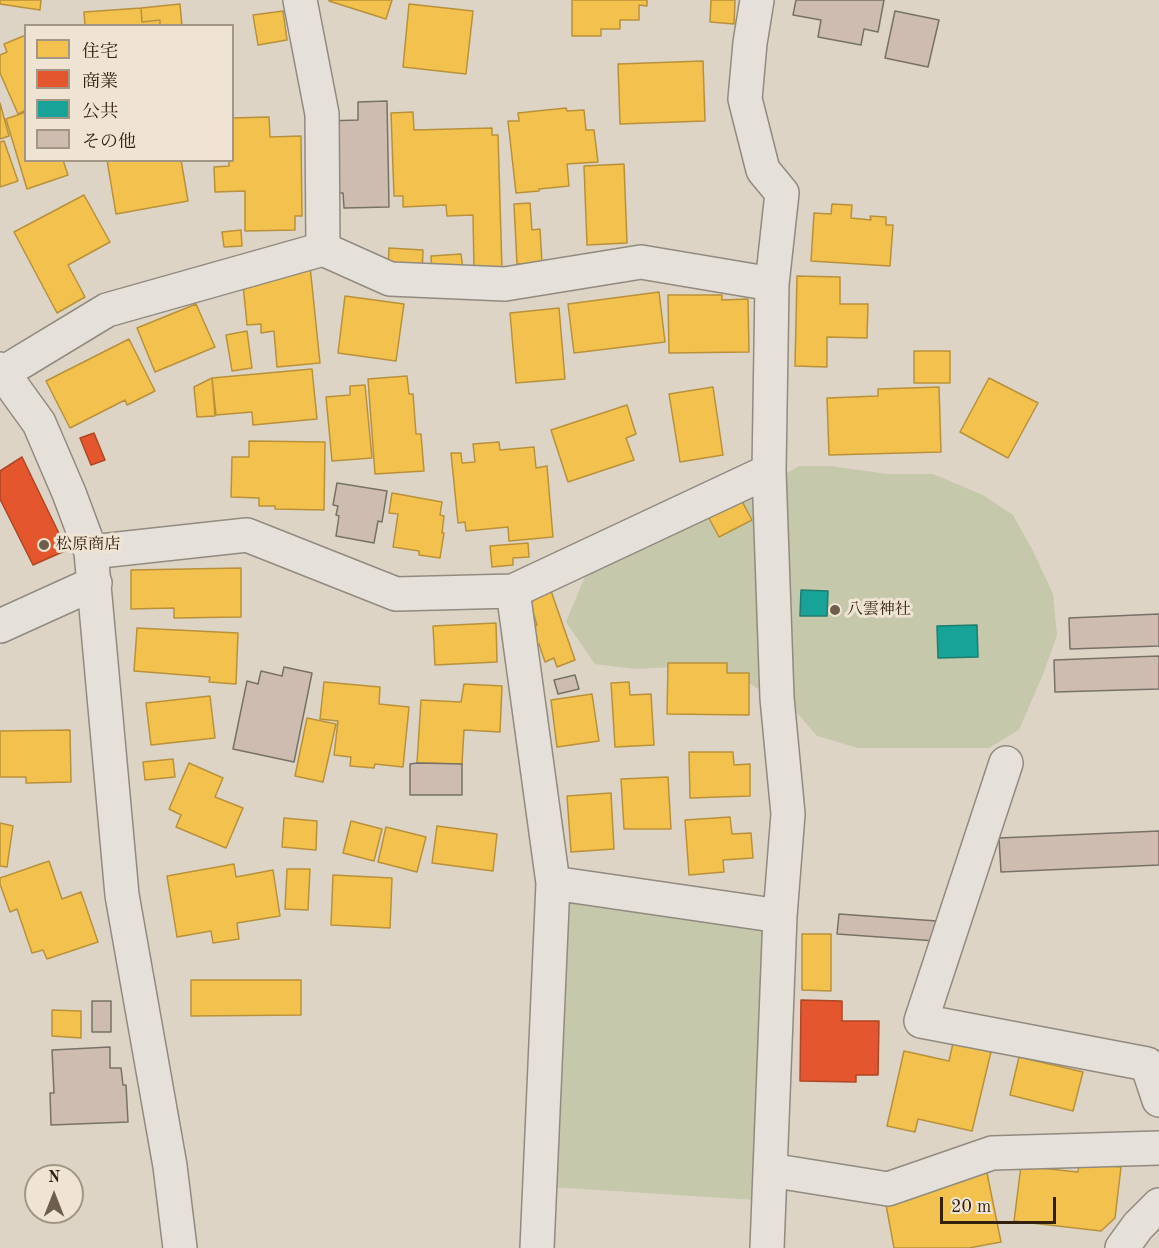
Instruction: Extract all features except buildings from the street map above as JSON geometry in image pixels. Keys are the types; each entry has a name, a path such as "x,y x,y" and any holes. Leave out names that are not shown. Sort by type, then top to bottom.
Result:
{"street":[{"path":"300,0 322,114 323,249"},
{"path":"757,0 750,43 746,99 763,170 782,193 772,284 769,471 777,698 788,814 780,916 767,1248"},
{"path":"180,1248 170,1166 122,895 93,568 69,493 39,423 2,371 107,310 323,249 390,279 505,284 641,262 772,284"},
{"path":"0,626 93,568 247,535 396,594 513,591 769,471"},
{"path":"513,591 553,883 537,1248"},
{"path":"1006,763 921,1022 1147,1064 1159,1100"},
{"path":"553,883 780,916"},
{"path":"770,1170 888,1189 992,1153 1159,1148"},
{"path":"1122,1248 1138,1226 1159,1205"}],"green space":[{"path":"799,466 830,466 888,474 933,474 983,495 1013,515 1053,594 1057,635 1019,730 989,748 858,748 817,736 798,714 747,682 676,667 635,669 595,664 566,622 586,574 739,500"},
{"path":"565,901 764,931 756,1200 551,1187"}],"place":[{"name":"松原商店","path":"44,545"},
{"name":"八雲神社","path":"835,610"}]}
